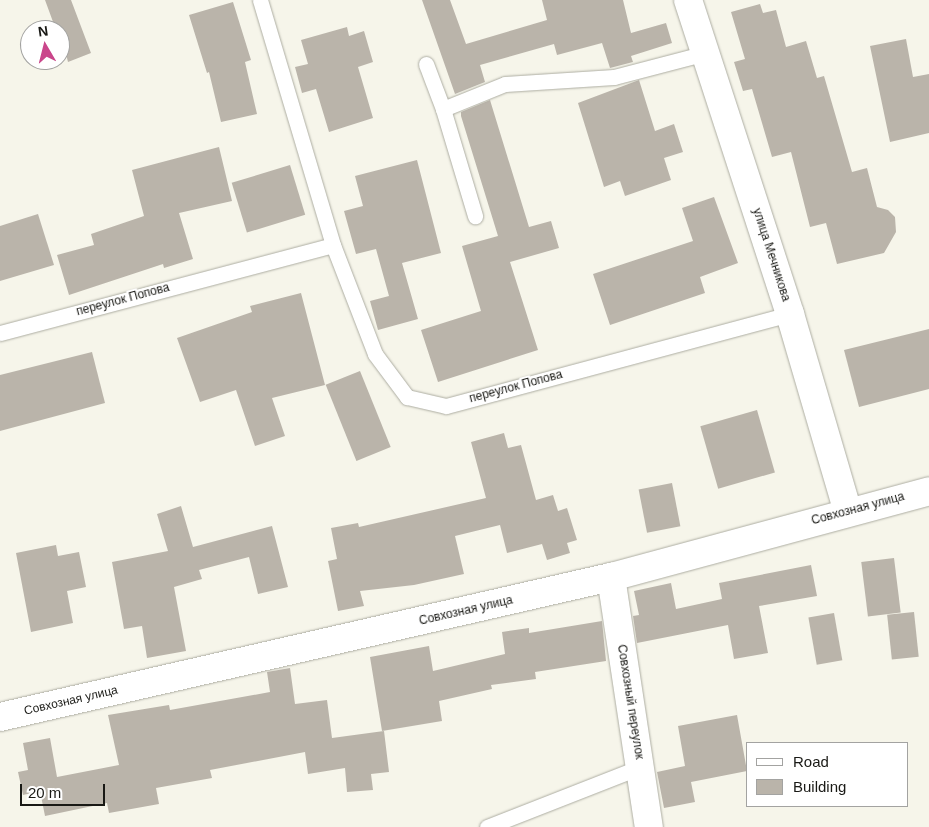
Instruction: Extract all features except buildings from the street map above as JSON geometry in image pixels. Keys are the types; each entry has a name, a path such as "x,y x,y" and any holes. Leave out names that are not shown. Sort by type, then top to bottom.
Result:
{"street":[{"name":"улица Мечникова","path":"688,0 790,314 848,512"},
{"name":"Совхозная улица","path":"0,717 611,578 929,491"},
{"name":"Совхозный переулок","path":"611,578 648,827"}],"lane":[{"name":"переулок Попова","path":"260,0 333,245 375,354 407,397 446,406 790,314"},
{"path":"444,108 505,84 614,77 706,53"},
{"path":"426,64 444,108 475,216"},
{"name":"переулок Попова","path":"0,333 333,245"},
{"path":"488,827 640,767"}]}
